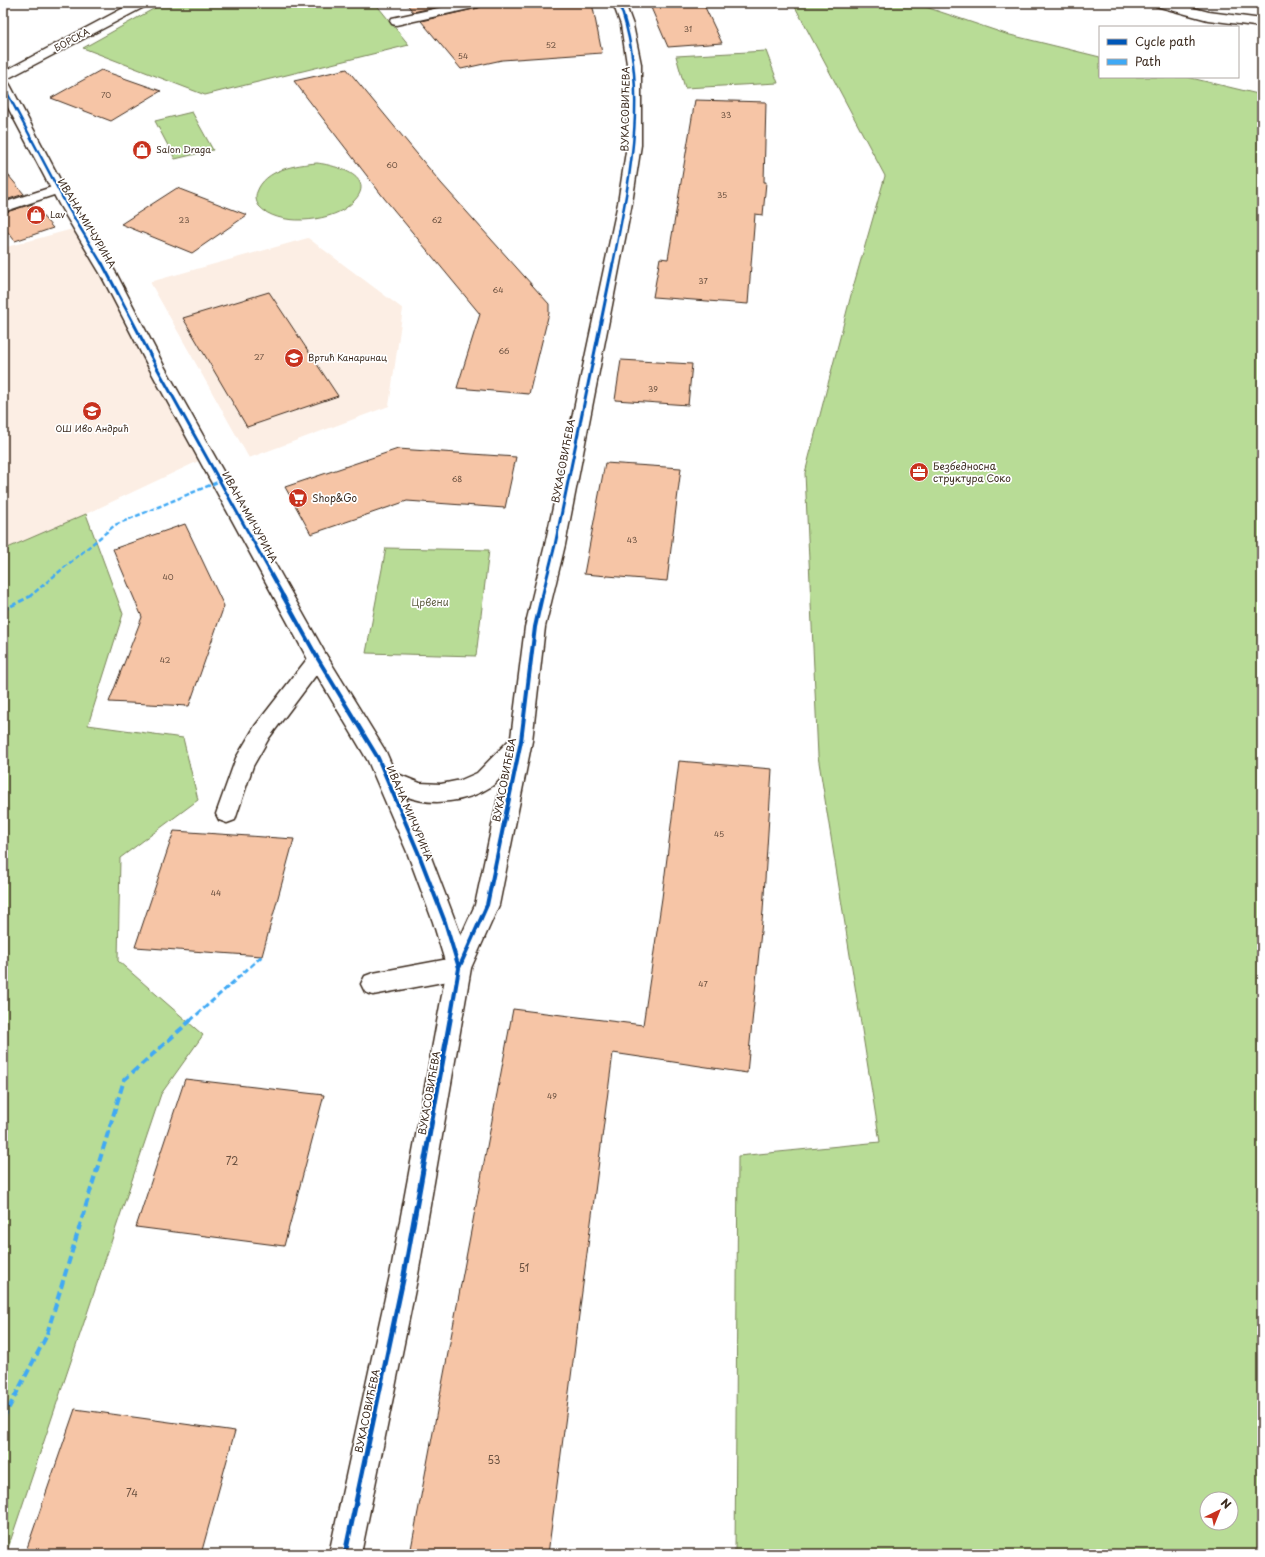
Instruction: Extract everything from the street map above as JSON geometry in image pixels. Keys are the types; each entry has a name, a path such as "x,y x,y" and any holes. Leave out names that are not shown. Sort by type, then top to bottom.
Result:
{"street":[{"name":"БОРСКА","path":"3,77 142,3"},
{"name":"ВУКАСОВИЋЕВА","path":"345,1554 405,1268 459,968 487,905 521,741 536,627 555,545 625,203 634,145 634,64 627,25 619,3"},
{"path":"1160,3 1208,16 1262,23"},
{"name":"ИВАНА МИЧУРИНА","path":"3,85 58,189 108,273 156,366 318,659 378,758 418,852 445,922 459,968"},
{"name":"ИВАНА МИЧУРИНА","path":"387,778 419,792 441,793 464,789 485,779 521,741"}],"lane":[{"path":"396,21 478,3"},
{"path":"3,208 58,189"},
{"path":"227,814 243,764 262,732 318,659"},
{"path":"374,984 459,968"}],"shaded area":[{"name":"ОШ Иво Андрић","path":"80,227 207,457 86,514 3,550 3,248"},
{"name":"Вртић Канаринац","path":"308,238 403,309 389,406 249,458 150,282"}],"green space":[{"path":"164,3 375,3 409,45 205,95 83,48"},
{"path":"793,3 914,3 1006,34 1099,57 1099,78 1191,78 1262,95 1262,1554 735,1554 738,1156 880,1142 818,756 805,473 852,291 885,176"},
{"path":"766,51 778,83 685,88 676,56"},
{"path":"192,112 213,150 175,159 155,121"},
{"path":"317,163 337,167 347,171 360,182 361,189 357,197 347,207 339,212 316,219 290,220 267,213 259,206 256,199 256,194 261,184 267,178 274,173 291,167"},
{"path":"86,514 123,614 88,725 183,738 198,800 120,858 118,961 203,1035 161,1094 6,1554 3,1554 3,550"},
{"name":"Црвени","path":"386,548 489,550 476,656 366,653"}],"building":[{"path":"406,3 455,3 413,12"},
{"path":"486,3 592,3 602,53 502,60 461,69 421,21 478,8"},
{"path":"649,3 703,3 722,43 668,47"},
{"path":"347,69 441,183 549,304 549,313 529,394 457,388 480,314 384,198 294,81"},
{"path":"101,70 161,91 111,121 51,98"},
{"path":"695,100 766,102 764,182 766,182 763,215 755,214 748,304 653,297 660,258 668,259"},
{"path":"3,169 24,194 3,201"},
{"path":"177,188 247,215 192,253 121,224"},
{"path":"32,204 53,228 15,241 3,226 3,213"},
{"path":"269,292 338,396 247,427 183,318"},
{"path":"621,360 692,364 688,405 615,400"},
{"path":"398,449 516,457 505,508 407,501 311,534 285,487"},
{"path":"605,463 681,468 667,581 584,574"},
{"path":"185,524 224,606 189,706 109,702 142,617 113,549"},
{"path":"679,761 772,769 763,911 747,1073 613,1053 548,1554 410,1554 513,1009 643,1025 662,898"},
{"path":"174,831 294,839 262,956 135,947"},
{"path":"185,1079 324,1095 284,1246 136,1227"},
{"path":"75,1409 235,1431 201,1554 25,1554"}],"marked path":[{"path":"3,610 30,597 115,525 220,481"},
{"path":"3,1419 46,1337 124,1080 262,956"}],"cycle path":[{"path":"345,1554 404,1275 459,968 487,905 521,741 535,627 555,545 625,203 634,145 634,64 627,25 619,3"},
{"path":"3,85 67,206 108,273 156,366 318,659 378,758 418,852 445,922 459,968"}],"place":[{"name":"Salon Draga","path":"142,150"},
{"name":"Lav","path":"36,215"},
{"name":"Вртић Канаринац","path":"294,358"},
{"name":"ОШ Иво Андрић","path":"92,411"},
{"name":"Безбедносна структура Соко","path":"919,472"},
{"name":"Shop&Go","path":"298,498"}]}
